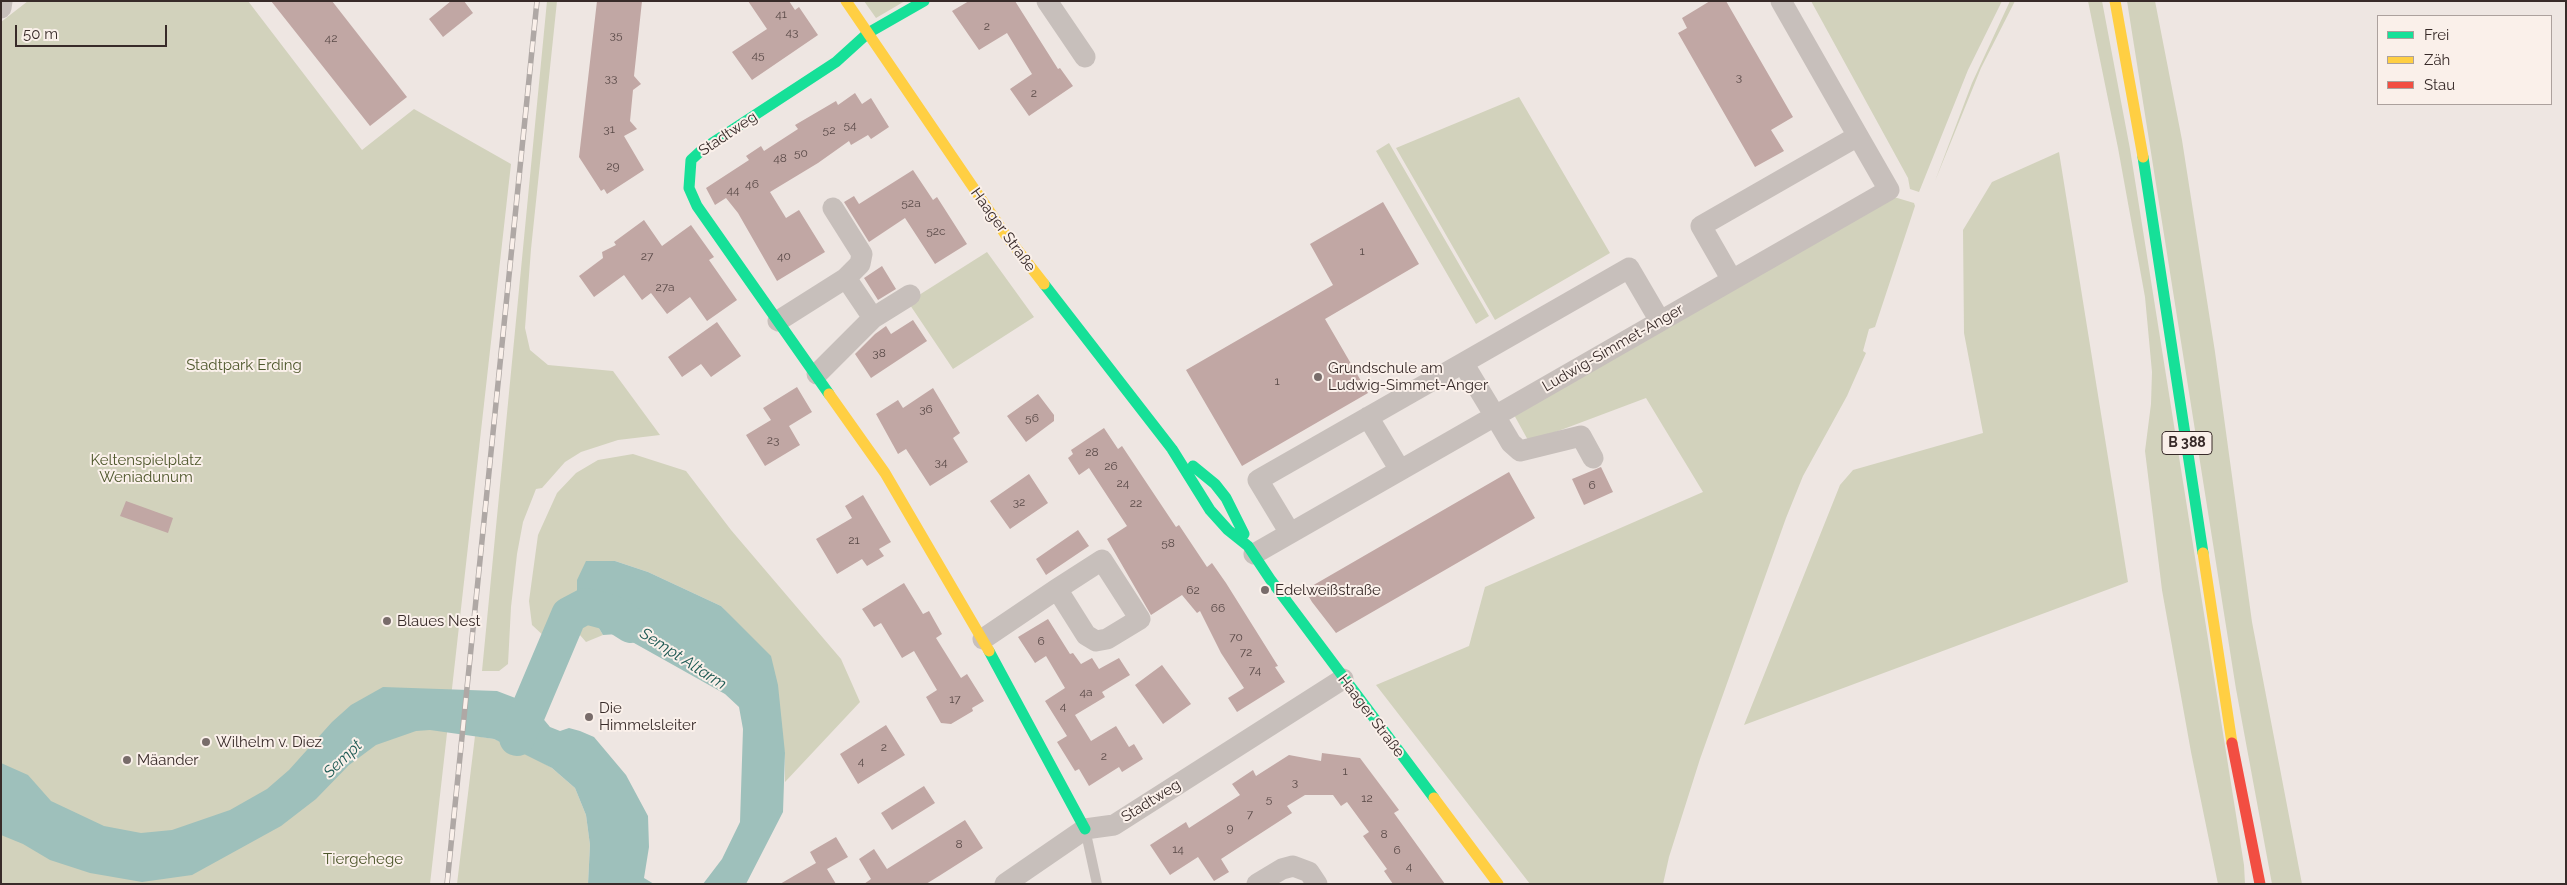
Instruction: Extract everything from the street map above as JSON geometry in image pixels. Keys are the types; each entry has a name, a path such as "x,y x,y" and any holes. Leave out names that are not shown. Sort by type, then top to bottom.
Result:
{"street":[{"path":"1,8 2,1"},
{"name":"Haager Straße","path":"846,1 1005,234 1172,450 1210,510 1228,530 1251,550"},
{"path":"868,33 924,1"},
{"path":"1047,1 1085,58"},
{"name":"Ludwig-Simmet-Anger","path":"1251,550 1290,533 1889,190 1781,1"},
{"name":"B 388","path":"2115,1 2151,198 2232,737 2260,884"},
{"name":"Stadtweg","path":"868,33 836,62 709,145 691,160 689,188 697,206 885,473 983,639 1085,828 1114,825 1343,679"},
{"path":"1732,280 1701,226 1858,136"},
{"path":"778,321 846,278 860,264 862,254 833,208"},
{"path":"1290,533 1258,480 1628,268 1660,321"},
{"path":"846,278 873,318"},
{"path":"817,374 873,318 910,295"},
{"path":"1463,363 1511,443 1520,452 1581,436 1593,458"},
{"path":"1368,417 1400,470"},
{"name":"Haager Straße","path":"1172,450 1204,475 1220,491 1241,525 1251,550 1270,580 1498,884"},
{"path":"983,639 1057,589"},
{"path":"1005,884 1085,828"},
{"path":"1257,884 1282,869 1293,866 1305,869 1317,884"}],"lane":[{"path":"1085,828 1097,884"}],"green space":[{"name":"Stadtpark Erding","path":"28,1 248,1 362,150 414,109 511,164 430,884 1,884 1,22"},
{"path":"547,1 557,1 531,249 525,328 530,350 548,365 613,371 660,435 618,440 581,452 565,462 542,488 536,489 523,522 517,554 511,607 508,664 499,671 482,671"},
{"path":"864,1 905,1 876,18"},
{"path":"1811,1 2002,1 1968,70 1919,192 1910,189 1908,178"},
{"path":"2010,1 2015,1 1981,68 1935,181 1972,83"},
{"path":"2088,1 2102,1 2130,149 2244,865 2245,884 2218,884 2191,752 2162,590 2145,451 2151,404 2152,372 2145,297 2118,148"},
{"path":"2127,1 2155,1 2182,140 2215,352 2252,622 2302,884 2272,884 2236,689"},
{"path":"1519,97 1610,253 1495,320 1396,148"},
{"path":"1389,143 1489,316 1476,324 1376,151"},
{"path":"2059,152 2128,582 1744,725 1840,485 1853,470 1983,433 1964,333 1963,230 1992,182"},
{"path":"1894,197 1914,203 1915,206 1875,327 1869,329 1863,351 1866,353 1847,396 1803,476 1786,518 1700,759 1669,857 1663,884 1530,884 1376,685 1469,646 1485,587 1703,492 1646,398 1529,442 1513,413"},
{"path":"987,252 1034,317 953,369 908,302"},
{"path":"633,454 686,471 731,530 841,659 860,702 785,782 785,753 745,632 721,606 648,572 615,561 577,597 586,606 603,635 586,642 559,611 554,636 545,637 532,625 529,601 538,535 557,493 576,473 598,460"},
{"path":"475,736 494,739 526,753 552,768 575,788 586,815 590,845 588,884 457,884"}],"water":[{"path":"586,561 615,561 648,572 721,606 771,656 778,685 785,753 783,812 746,884 703,884 722,859 740,822 743,729 739,707 725,694 618,634 603,635 586,606 577,597 577,580"},
{"name":"Sempt","path":"383,687 497,691 531,704 550,727 560,731 569,728 594,737 626,775 648,816 649,847 644,878 654,884 588,884 590,845 586,815 575,788 552,768 494,739 430,730 416,731 376,745 349,765 316,799 281,826 192,875 142,882 90,873 50,860 23,844 1,835 1,763 28,775 51,801 104,826 141,833 172,830 230,810 267,789 289,770 332,722 351,705"}],"building":[{"path":"271,1 332,1 407,97 370,126"},
{"path":"451,1 464,1 473,13 443,37 429,19"},
{"path":"597,1 642,1 634,76 641,84 633,90 630,121 637,129 624,136 644,170 607,194 604,189 601,191 579,157"},
{"path":"748,1 789,1 795,10 799,7 818,35 752,80 732,52 767,29"},
{"path":"969,1 1015,1 1058,69 1060,68 1073,86 1029,116 1010,89 1032,74 1007,33 979,50 952,11"},
{"path":"1710,1 1726,1 1793,117 1771,130 1784,151 1755,167 1678,33 1687,28 1682,18"},
{"path":"855,93 862,104 871,98 889,127 871,139 868,135 851,145 849,141 818,163 770,192 786,218 799,210 825,252 777,281 738,213 726,198 715,205 706,188 749,160 746,156 761,146 764,151 798,129 795,125 836,101 838,105"},
{"path":"913,170 933,200 937,197 967,244 935,264 905,218 869,242 844,202 854,196 859,204"},
{"path":"1383,202 1419,264 1325,319 1368,393 1242,466 1186,370 1333,285 1310,244"},
{"path":"644,220 662,246 691,225 714,257 709,260 737,300 707,321 690,297 667,314 651,293 642,300 624,275 594,297 579,276 603,258 602,252 616,245 614,242"},
{"path":"882,266 896,289 878,300 864,278"},
{"path":"913,320 927,341 871,378 855,354 886,326 891,334"},
{"path":"717,322 741,356 711,377 701,364 682,377 668,357"},
{"path":"797,387 812,412 789,426 800,445 765,466 746,435 771,420 763,408"},
{"path":"933,388 960,433 953,438 968,462 930,486 906,449 898,454 876,414 898,400 903,408"},
{"path":"1038,394 1054,415 1054,421 1026,442 1007,416"},
{"path":"1104,428 1118,449 1122,446 1176,527 1179,525 1207,567 1212,563 1278,666 1275,667 1285,682 1237,712 1228,698 1244,688 1221,653 1200,611 1197,613 1182,595 1151,615 1107,539 1127,526 1089,468 1079,475 1068,458 1073,454 1071,450"},
{"path":"1601,467 1613,492 1584,505 1572,479"},
{"path":"1509,472 1535,518 1336,633 1305,590"},
{"path":"1029,474 1048,503 1010,529 990,501"},
{"path":"863,495 891,542 879,549 884,556 867,566 862,559 837,574 816,539 852,518 845,506"},
{"path":"126,501 173,518 168,533 120,516"},
{"path":"1078,530 1089,546 1046,575 1036,559"},
{"path":"904,583 923,614 929,611 942,634 936,638 961,678 967,674 984,701 972,708 973,711 951,724 941,723 926,697 937,690 914,651 902,658 881,623 874,627 862,609"},
{"path":"1048,619 1070,654 1073,653 1081,664 1092,658 1099,669 1119,658 1130,675 1102,692 1105,697 1075,715 1091,741 1116,726 1129,747 1134,744 1143,759 1122,772 1119,767 1089,786 1079,769 1075,771 1057,742 1067,736 1045,701 1065,688 1046,656 1035,663 1018,637"},
{"path":"1162,665 1191,704 1163,724 1135,685"},
{"path":"886,725 905,755 858,784 840,754"},
{"path":"1322,753 1360,758 1399,810 1394,813 1445,884 1393,884 1384,871 1387,869 1363,836 1369,832 1347,802 1341,806 1333,795 1305,795 1287,806 1292,813 1221,859 1229,872 1214,881 1198,857 1170,875 1150,845 1186,822 1189,828 1240,795 1232,784 1253,770 1256,776 1289,755 1321,761"},
{"path":"924,786 935,803 892,830 881,813"},
{"path":"965,820 983,848 939,876 926,884 864,884 871,879 859,859 874,849 887,869"},
{"path":"836,837 848,857 827,869 836,884 780,884 816,863 810,852"}],"waterway":[{"name":"Sempt Altarm","path":"517,738 569,615 586,606 612,613 631,625"}],"railway":[{"path":"447,884 537,1"}],"traffic: fast":[{"path":"829,394 697,206 689,188 691,160 703,149 836,62 868,33 924,1"},
{"path":"2143,157 2203,553"},
{"path":"1044,284 1172,449 1210,510 1228,530 1248,546 1270,579 1434,798"},
{"path":"1193,466 1215,484 1226,498 1244,534"},
{"path":"989,651 1085,829"}],"traffic: slow":[{"path":"846,1 1005,234 1044,284"},
{"path":"2115,1 2143,157"},
{"path":"829,394 885,473 989,651"},
{"path":"2203,553 2232,743"},
{"path":"1434,798 1498,884"}],"traffic: jam":[{"path":"2232,743 2260,884"}],"place":[{"name":"Grundschule am Ludwig-Simmet-Anger","path":"1318,377"},
{"name":"Edelweißstraße","path":"1265,590"},
{"name":"Blaues Nest","path":"387,621"},
{"name":"Die Himmelsleiter","path":"589,717"},
{"name":"Wilhelm v. Diez","path":"206,742"},
{"name":"Mäander","path":"127,760"}],"park label":[{"name":"Keltenspielplatz Weniadunum","path":"146,468"},
{"name":"Tiergehege","path":"363,859"}]}
